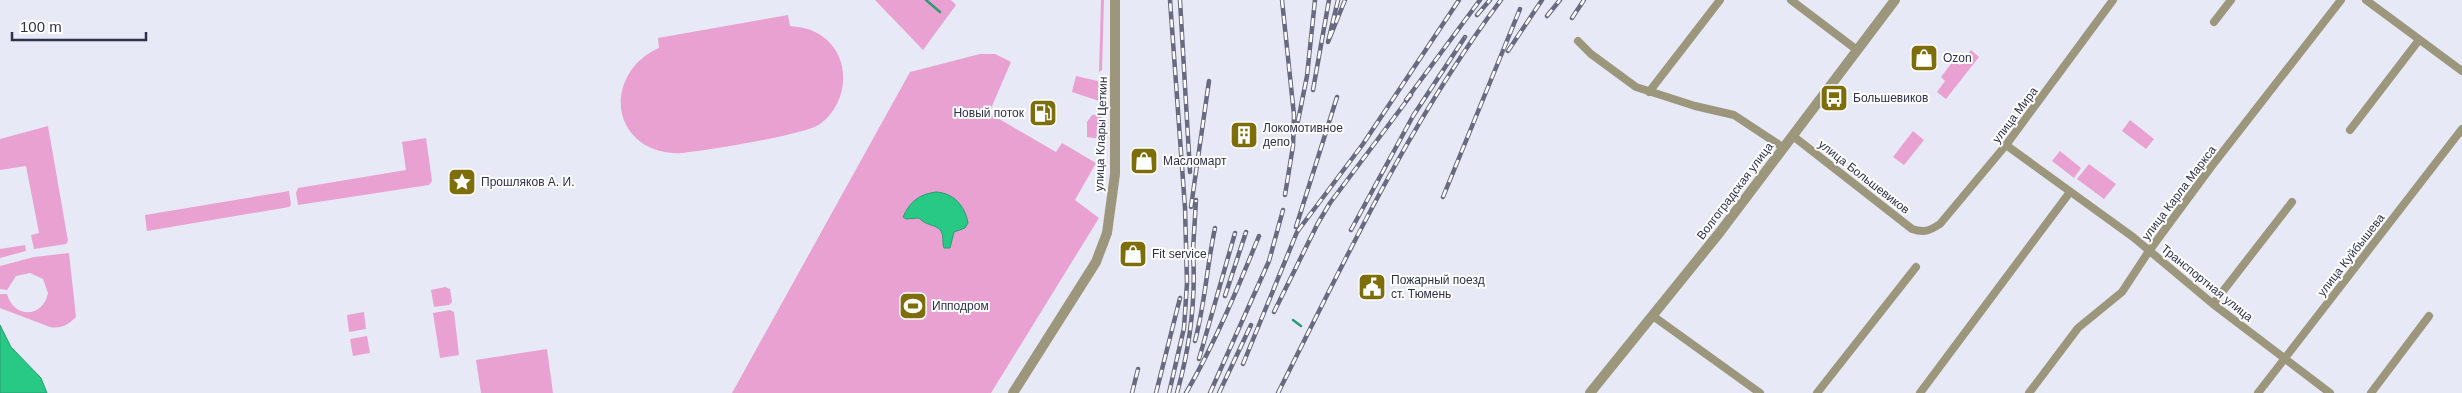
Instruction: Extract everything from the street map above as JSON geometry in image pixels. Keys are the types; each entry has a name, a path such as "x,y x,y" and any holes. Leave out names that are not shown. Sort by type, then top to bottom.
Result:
{"street":[{"name":"улица Клары Цеткин","path":"1013,393 1096,262 1107,233 1115,156 1115,0"},
{"path":"1649,92 1720,0"},
{"path":"1791,0 1857,50"},
{"name":"Волгоградская улица","path":"1590,393 1653,316 1784,148 1895,0"},
{"name":"улица Мира","path":"1923,233 1940,224 2006,145 2113,0"},
{"path":"2214,22 2231,0"},
{"name":"улица Карла Маркса","path":"2028,393 2078,328 2122,292 2149,251 2341,0"},
{"path":"2366,0 2462,71"},
{"path":"2350,130 2419,40"},
{"path":"1578,41 1591,54 1636,87 1695,106 1734,115 1784,148"},
{"name":"улица Куйбышева","path":"2258,393 2462,129"},
{"name":"улица Большевиков","path":"1793,136 1912,229 1923,233"},
{"name":"Транспортная улица","path":"2006,145 2149,251 2213,304 2330,393"},
{"path":"1920,393 2070,192"},
{"path":"2213,304 2292,202"},
{"path":"1817,393 1916,267"},
{"path":"1653,316 1760,393"},
{"path":"2371,393 2428,316"}],"shaded area":[{"path":"875,0 951,0 956,5 923,50"},
{"path":"1101,0 1104,0 1102,70 1099,72"},
{"path":"788,15 790,26 803,28 822,36 832,45 839,56 843,81 841,93 836,105 820,124 795,133 776,137 682,153 672,153 651,148 642,143 631,132 624,119 621,105 622,91 627,78 635,66 659,48 658,38"},
{"path":"1971,50 1979,57 1946,99 1937,92 1945,81 1941,77 1954,60 1960,65"},
{"name":"Ипподром","path":"980,54 995,54 1011,62 989,113 1056,152 1062,143 1096,163 1075,200 1099,218 991,393 732,393 910,72"},
{"path":"1076,76 1102,82 1104,92 1099,101 1072,92"},
{"path":"1102,114 1100,139 1087,137 1087,122 1092,115"},
{"path":"2130,120 2154,139 2146,149 2122,131"},
{"path":"48,126 68,241 66,244 34,249 31,235 39,233 26,166 0,170 0,139"},
{"path":"1913,131 1924,140 1904,165 1893,157"},
{"path":"426,138 432,181 429,185 298,205 296,193 298,188 406,170 402,142"},
{"path":"2060,151 2081,168 2074,178 2052,161"},
{"path":"2089,164 2116,184 2104,199 2077,179"},
{"path":"289,191 291,205 289,207 147,231 145,215"},
{"path":"936,192 948,195 958,202 967,217 968,223 965,228 954,232 950,248 944,248 942,233 936,227 919,218 906,219 903,217 916,199 925,194"},
{"path":"25,245 26,251 0,258 0,249"},
{"path":"69,253 76,317 70,322 61,327 50,327 0,308 0,294 7,294 16,308 28,312 35,311 40,307 48,293 43,279 30,273 16,276 7,290 0,289 0,266 34,257"},
{"path":"445,287 450,289 452,302 449,305 434,307 431,290"},
{"path":"450,310 454,312 459,355 440,358 433,313"},
{"path":"364,312 366,329 349,332 347,315"},
{"path":"0,325 11,347 41,378 47,393 0,393"},
{"path":"367,336 370,353 353,356 350,339"},
{"path":"547,349 553,393 481,393 476,360"}],"waterway":[{"path":"926,0 940,12"},
{"path":"1293,320 1301,326"}],"railway":[{"path":"1169,393 1184,328 1187,283 1185,208 1170,0"},
{"path":"1180,0 1190,172"},
{"path":"1282,0 1294,115 1293,146 1285,195"},
{"path":"1298,121 1307,76 1315,0"},
{"path":"1313,90 1329,0"},
{"path":"1338,0 1328,42 1345,0"},
{"path":"1243,364 1297,232 1363,144 1459,0"},
{"path":"1406,100 1480,0"},
{"path":"1477,15 1490,0"},
{"path":"1278,393 1354,241 1408,142 1437,93 1501,0"},
{"path":"1508,51 1542,0"},
{"path":"1547,16 1560,0"},
{"path":"1572,18 1584,0"},
{"path":"1443,197 1520,9"},
{"path":"1351,230 1413,116 1465,37"},
{"path":"1191,207 1209,81"},
{"path":"1274,312 1318,223 1330,203 1411,95"},
{"path":"1296,227 1337,97"},
{"path":"1193,250 1196,200"},
{"path":"1210,393 1269,261 1283,210"},
{"path":"1195,341 1215,228"},
{"path":"1225,296 1246,232"},
{"path":"1199,359 1235,233"},
{"path":"1186,393 1216,336 1259,236"},
{"path":"1177,393 1185,358 1193,306 1193,252"},
{"path":"1156,393 1180,298"},
{"path":"1219,393 1251,325"},
{"path":"1132,393 1138,369"}],"place":[{"name":"Ozon","path":"1924,58"},
{"name":"Большевиков","path":"1834,98"},
{"name":"Новый поток","path":"1043,113"},
{"name":"Локомотивное депо","path":"1244,135"},
{"name":"Масломарт","path":"1144,161"},
{"name":"Прошляков А. И.","path":"462,182"},
{"name":"Fit service","path":"1133,254"},
{"name":"Пожарный поезд ст. Тюмень","path":"1372,287"},
{"name":"Ипподром","path":"913,306"}]}
